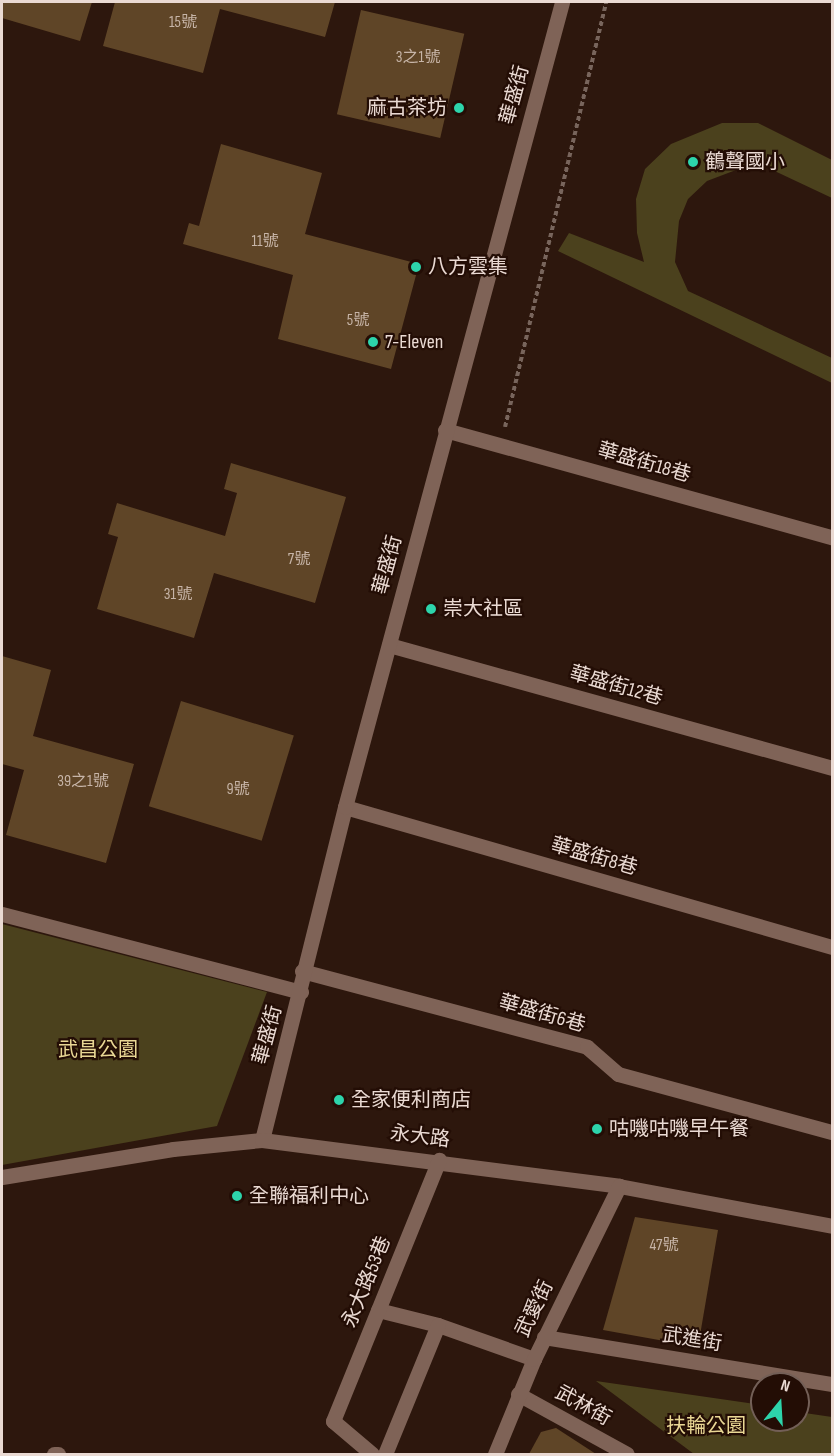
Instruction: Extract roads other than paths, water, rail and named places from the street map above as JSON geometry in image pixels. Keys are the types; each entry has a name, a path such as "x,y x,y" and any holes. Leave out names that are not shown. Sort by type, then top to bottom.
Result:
{"street":[{"name":"華盛街","path":"262,1140 301,992 302,971 345,807 562,2"},
{"name":"華盛街18巷","path":"445,430 832,537"},
{"name":"華盛街12巷","path":"389,645 832,768"},
{"name":"華盛街8巷","path":"345,807 832,946"},
{"path":"2,914 301,992"},
{"name":"華盛街6巷","path":"302,971 587,1047 618,1074 832,1132"},
{"name":"永大路","path":"2,1177 173,1149 262,1140 439,1160 619,1186 832,1226"},
{"name":"永大路53巷","path":"372,1455 333,1420 439,1160"},
{"name":"武愛街","path":"495,1455 534,1359 619,1186"},
{"path":"378,1310 438,1325 534,1359"},
{"path":"386,1455 438,1325"},
{"name":"武進街","path":"544,1338 832,1384"},
{"name":"武林街","path":"518,1394 627,1455"}],"place":[{"name":"麻古茶坊","path":"459,108"},
{"name":"鶴聲國小","path":"693,162"},
{"name":"八方雲集","path":"416,267"},
{"name":"7-Eleven","path":"373,342"},
{"name":"崇大社區","path":"431,609"},
{"name":"全家便利商店","path":"339,1100"},
{"name":"咕嘰咕嘰早午餐","path":"597,1129"},
{"name":"全聯福利中心","path":"237,1196"}],"park label":[{"name":"武昌公園","path":"98,1050"},
{"name":"扶輪公園","path":"706,1426"}]}
